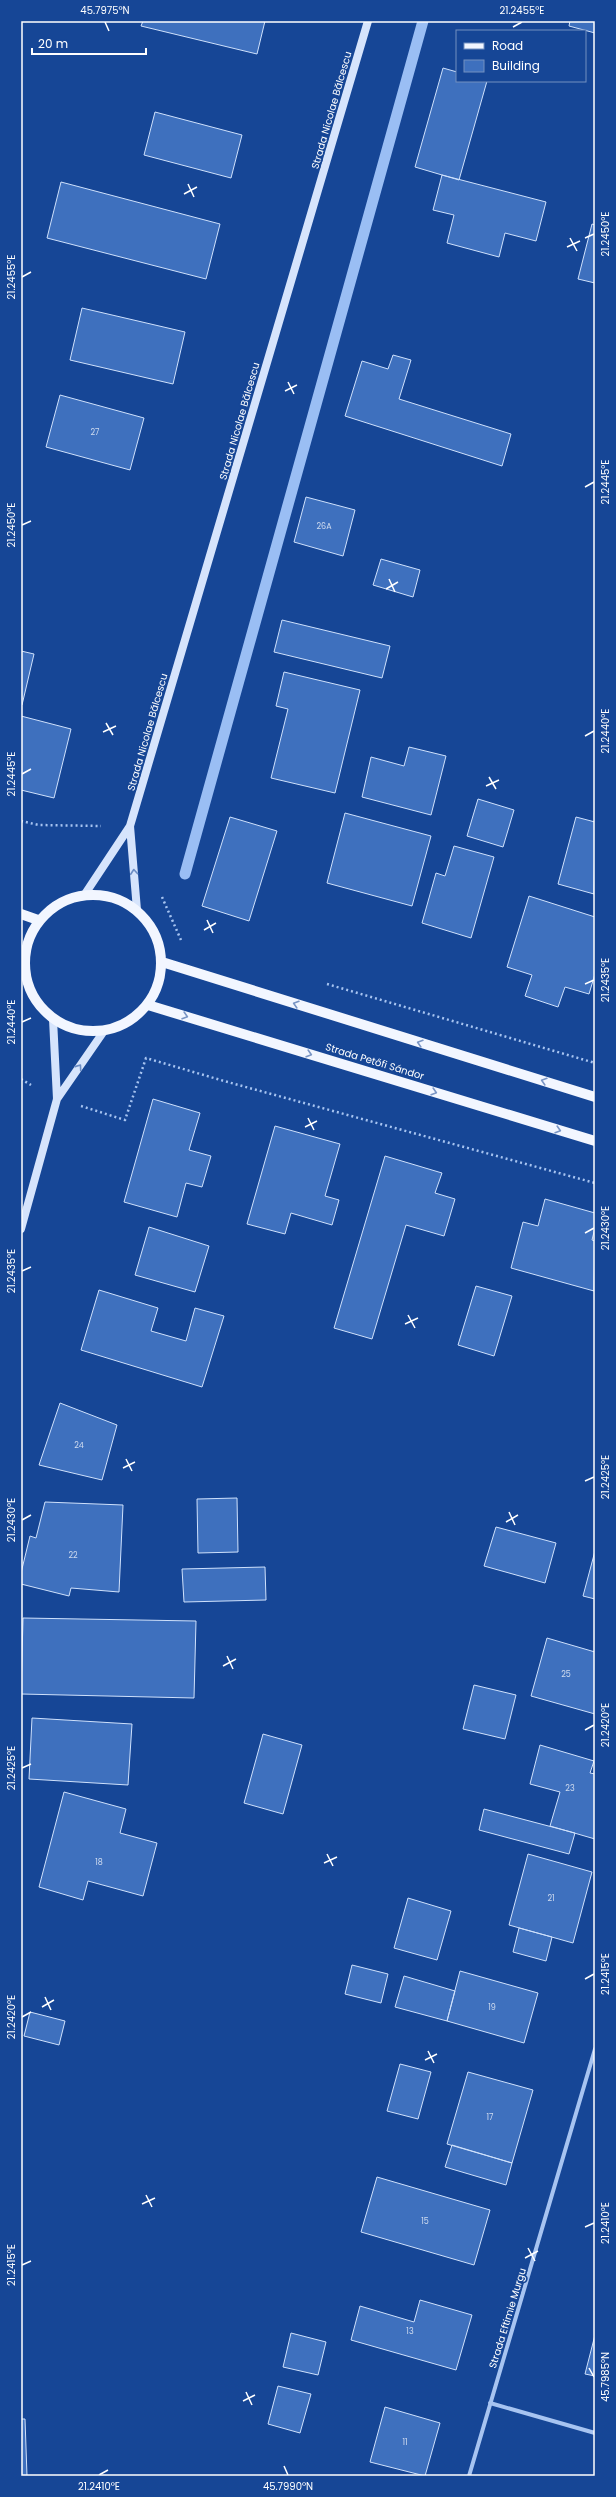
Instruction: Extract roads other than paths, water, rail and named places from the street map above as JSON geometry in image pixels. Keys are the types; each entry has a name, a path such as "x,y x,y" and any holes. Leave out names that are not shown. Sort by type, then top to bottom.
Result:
{"main road":[{"path":"85,894 112,897 137,910 155,934 162,962 158,985 148,1005 128,1022 104,1031 78,1030 53,1019 34,999 23,971 26,944 38,920 59,902 85,894"},
{"path":"21,914 38,920"},
{"path":"162,962 595,1097"},
{"name":"Strada Petőfi Sándor","path":"148,1005 595,1141"}],"street":[{"name":"Strada Nicolae Bălcescu","path":"85,894 130,826 368,21"},
{"name":"Strada Nicolae Bălcescu","path":"130,826 137,910"},
{"path":"21,1229 57,1099 53,1019"},
{"path":"57,1099 104,1031"},
{"name":"Strada Eftimie Murgu","path":"469,2476 595,2049"},
{"path":"490,2403 595,2433"}],"waterway":[{"path":"185,874 423,21"}]}
